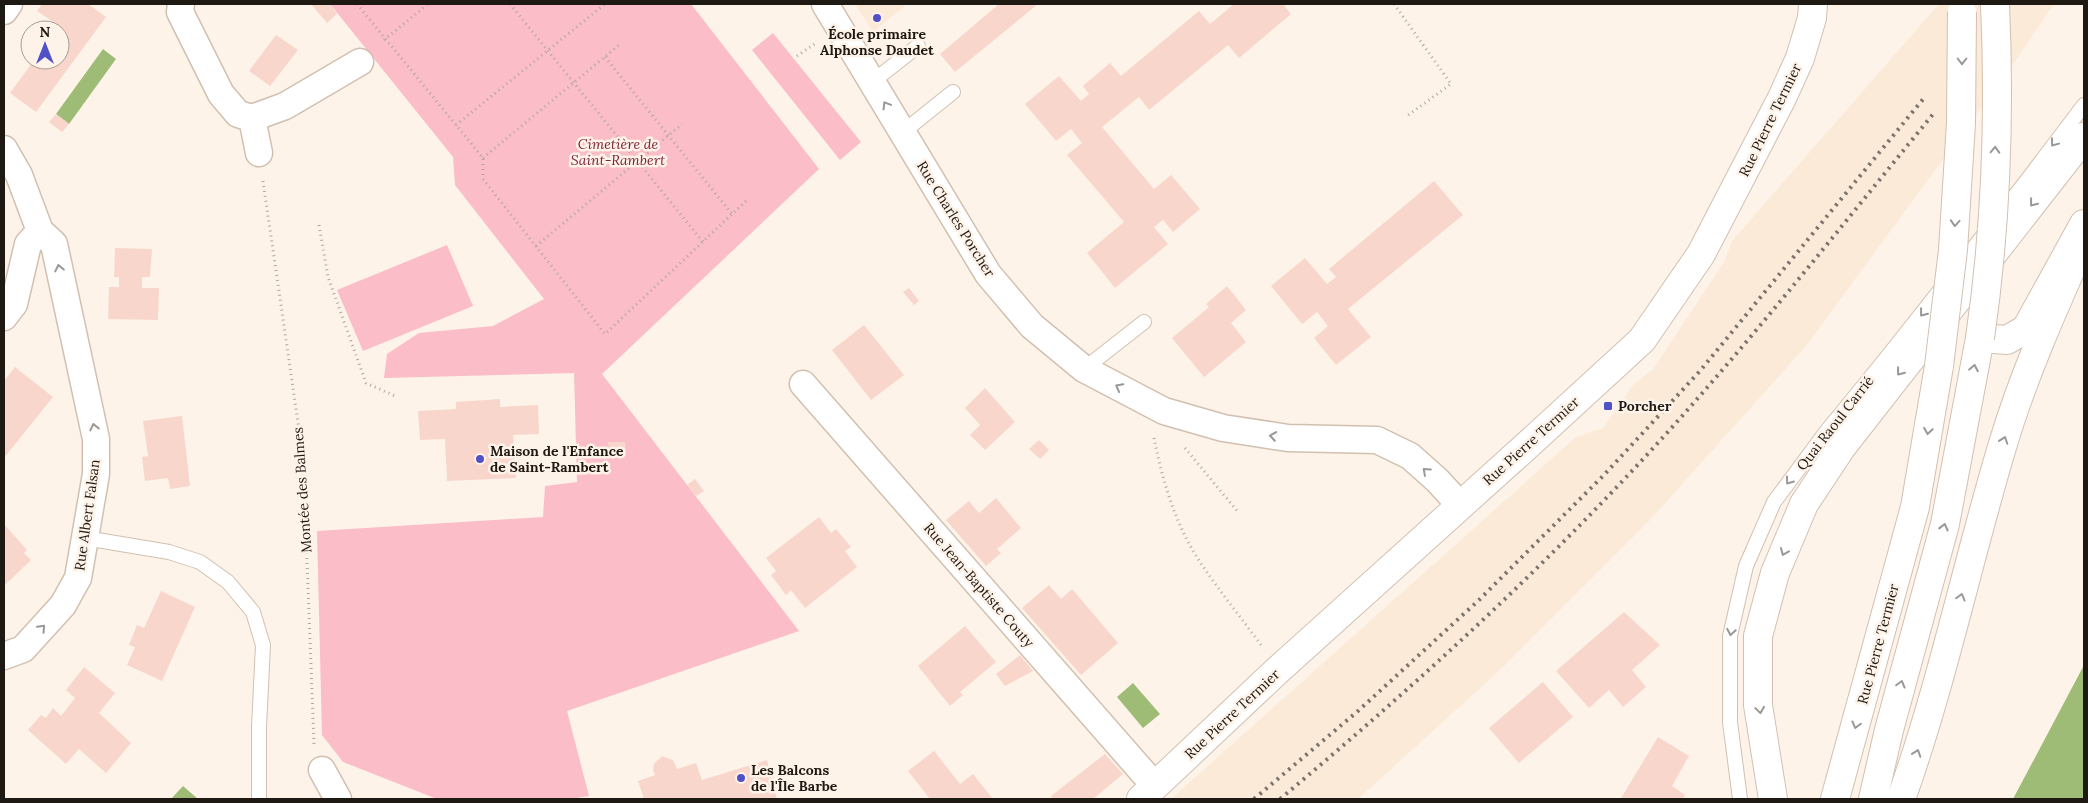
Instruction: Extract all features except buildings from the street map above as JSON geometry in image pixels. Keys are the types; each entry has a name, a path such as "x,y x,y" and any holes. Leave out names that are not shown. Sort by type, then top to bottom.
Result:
{"street":[{"path":"4,11 9,4"},
{"path":"181,4 180,12 221,94 238,114 252,118 285,106 360,62"},
{"name":"Rue Charles Porcher","path":"825,4 988,274 1032,326 1084,369 1164,411 1223,428 1288,438 1377,440 1410,456 1437,480 1460,505"},
{"name":"Rue Pierre Termier","path":"1148,793 1279,669 1642,340 1701,254 1782,98 1800,58 1812,18 1814,4"},
{"name":"Rue Pierre Termier","path":"1835,799 1916,507 1939,366 1953,250 1962,122 1962,4"},
{"path":"1873,799 1889,730 1945,524 1980,338 1988,280 1994,180 1998,63 1995,4"},
{"path":"252,118 259,153"},
{"name":"Quai Raoul Carrié","path":"1775,797 1758,705 1758,636 1775,573 1804,504 1847,440 2084,137"},
{"name":"Rue Albert Falsan","path":"4,149 19,175 40,231 54,244 96,440 96,474 78,578 63,606 23,649 4,656"},
{"path":"1980,338 2007,340 2026,329 2084,224"},
{"path":"4,317 14,304 28,244 40,231"},
{"path":"1901,799 1920,745 2002,445 2042,336 2084,240"},
{"name":"Rue Pierre Termier","path":"1953,250 1960,305 1966,326 1980,338"},
{"name":"Rue Jean-Baptiste Couty","path":"804,384 1148,793"},
{"path":"1862,799 1889,730"},
{"path":"322,770 338,799"}],"lane":[{"path":"872,82 918,46"},
{"path":"903,132 953,92"},
{"name":"Quai Raoul Carrié","path":"1740,799 1730,722 1730,636 1746,566 1774,502 1826,432 2028,179 2084,104"},
{"path":"1084,369 1144,322"},
{"path":"86,538 169,552 200,562 228,582 254,612 263,645 259,727 259,799"}],"path":[{"path":"357,4 483,158 483,179 605,334 746,201"},
{"path":"360,62 428,4"},
{"path":"510,4 703,242"},
{"path":"456,125 606,4"},
{"path":"1394,4 1451,84 1408,116"},
{"path":"483,158 619,45"},
{"path":"605,57 732,214"},
{"path":"536,246 682,124"},
{"name":"Montée des Balmes","path":"259,153 303,457 312,739 322,770"},
{"path":"319,225 328,277 366,383 395,396"},
{"path":"1238,512 1177,439 1164,411 1152,428 1158,459 1181,527 1198,558 1279,669"}],"shaded area":[{"name":"École primaire Alphonse Daudet","path":"855,4 907,4 873,32"},
{"path":"1939,4 2054,4 2013,64 1806,346 1649,521 1500,670 1358,799 1171,799 1576,437 1603,428 1633,385 1654,368 1724,262 1732,241"},
{"path":"103,49 116,59 69,124 56,114"},
{"path":"2084,665 2084,799 2013,799"},
{"path":"1133,683 1160,714 1143,728 1117,697"},
{"path":"183,786 198,799 171,799"}],"green space":[{"name":"Cimetière de Saint-Rambert","path":"330,4 691,4 819,169 602,374 799,631 567,711 589,796 570,799 437,799 343,762 322,735 317,531 543,517 545,486 577,482 574,373 384,378 387,354 419,333 493,326 544,299 455,185 453,157"},
{"path":"773,33 861,142 840,160 752,50"},
{"path":"447,245 473,306 363,351 337,290"}],"railway":[{"path":"1254,799 1358,711 1479,600 1602,477 1700,371 1924,98"},
{"path":"1280,799 1451,650 1533,572 1613,491 1737,353 1934,113"}],"place":[{"name":"École primaire Alphonse Daudet","path":"877,18"},
{"name":"Porcher","path":"1608,406"},
{"name":"Maison de l'Enfance de Saint-Rambert","path":"480,459"},
{"name":"Les Balcons de l'Île Barbe","path":"741,778"}]}
